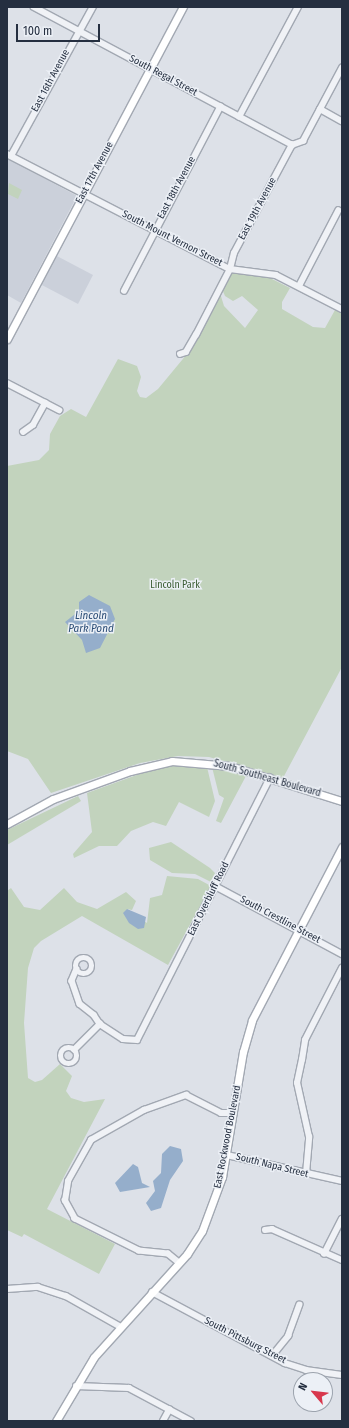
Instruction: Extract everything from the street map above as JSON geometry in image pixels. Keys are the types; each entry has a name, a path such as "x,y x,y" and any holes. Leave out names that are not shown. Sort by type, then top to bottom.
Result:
{"street":[{"name":"South Regal Street","path":"34,7 292,145"},
{"name":"East 16th Avenue","path":"9,155 93,7"},
{"name":"East 17th Avenue","path":"7,339 183,7"},
{"path":"238,117 298,7"},
{"name":"East 19th Avenue","path":"180,354 190,346 230,269 234,253 292,145 303,140 342,68"},
{"name":"East 18th Avenue","path":"124,291 220,107"},
{"path":"320,109 342,121"},
{"name":"South Mount Vernon Street","path":"9,155 230,269 270,273 299,286 342,309"},
{"path":"299,286 338,211"},
{"path":"7,383 59,410"},
{"path":"23,432 33,425 45,403"},
{"name":"South Southeast Boulevard","path":"7,824 53,799 130,771 172,761 208,761 270,778 342,801"},
{"name":"East Overbluff Road","path":"100,1024 123,1039 137,1040 217,888 218,880 270,778"},
{"name":"East Rockwood Boulevard","path":"56,1421 94,1357 152,1292 176,1260 202,1231 214,1203 227,1155 230,1113 252,1020 342,847"},
{"name":"South Crestline Street","path":"217,888 342,954"},
{"path":"306,1174 309,1137 298,1089 305,1040 342,968"},
{"path":"74,1050 100,1024 94,1015 80,1004 73,990 77,969"},
{"path":"176,1260 164,1254 139,1251 75,1219 66,1206 68,1181 91,1140 144,1110 186,1095 219,1111 230,1113"},
{"name":"South Napa Street","path":"227,1155 342,1181"},
{"path":"324,1254 342,1219"},
{"path":"265,1230 272,1229 324,1254 342,1260"},
{"path":"7,1289 45,1289 66,1296 121,1327"},
{"name":"South Pittsburg Street","path":"152,1292 272,1356 306,1370 342,1375"},
{"path":"272,1356 288,1336 299,1305"},
{"path":"76,1386 94,1389 117,1385 191,1421"},
{"path":"163,1421 169,1410"}],"shaded area":[{"path":"7,158 77,196 21,303 7,295"},
{"path":"55,255 93,275 78,304 40,284"}],"green space":[{"path":"9,183 22,190 18,199 8,194"},
{"name":"Lincoln Park","path":"232,273 270,278 290,288 282,302 282,309 313,327 325,328 335,310 342,314 342,667 283,778 209,757 178,756 140,763 51,793 28,759 7,751 7,466 39,460 49,450 50,434 60,416 71,409 86,417 118,359 137,366 141,377 137,391 140,397 146,398 158,389 187,354 220,293 224,306 245,328 258,310 242,296 233,301 225,296 222,289"},
{"path":"182,765 207,767 215,801 209,817 179,802 166,826 153,822 131,831 117,846 99,846 74,858 73,854 92,832 87,793 156,768"},
{"path":"212,767 246,776 221,823 216,821 224,798 219,795"},
{"path":"78,796 81,801 7,845 7,830"},
{"path":"171,842 210,868 215,873 211,882 195,874 172,873 150,860 149,848"},
{"path":"167,876 198,879 211,886 168,965 82,916 41,941 34,948 28,968 24,1023 28,1078 35,1082 42,1080 60,1064 72,1076 66,1091 71,1098 84,1102 105,1099 47,1209 115,1244 99,1274 24,1234 22,1237 7,1230 7,891 11,888 24,907 40,910 64,888 77,902 97,909 126,892 136,901 132,910 127,909 147,923 150,898 162,895"}],"water":[{"name":"Lincoln Park Pond","path":"89,595 110,606 115,619 100,648 86,653 82,640 65,622 79,611 79,602"},
{"path":"127,909 146,917 144,928 138,929 129,923 123,913"},
{"path":"170,1146 181,1149 183,1161 170,1180 161,1208 151,1211 146,1203 155,1191 153,1181 161,1173 162,1154"},
{"path":"133,1164 138,1167 142,1183 150,1187 120,1192 115,1183"}]}
